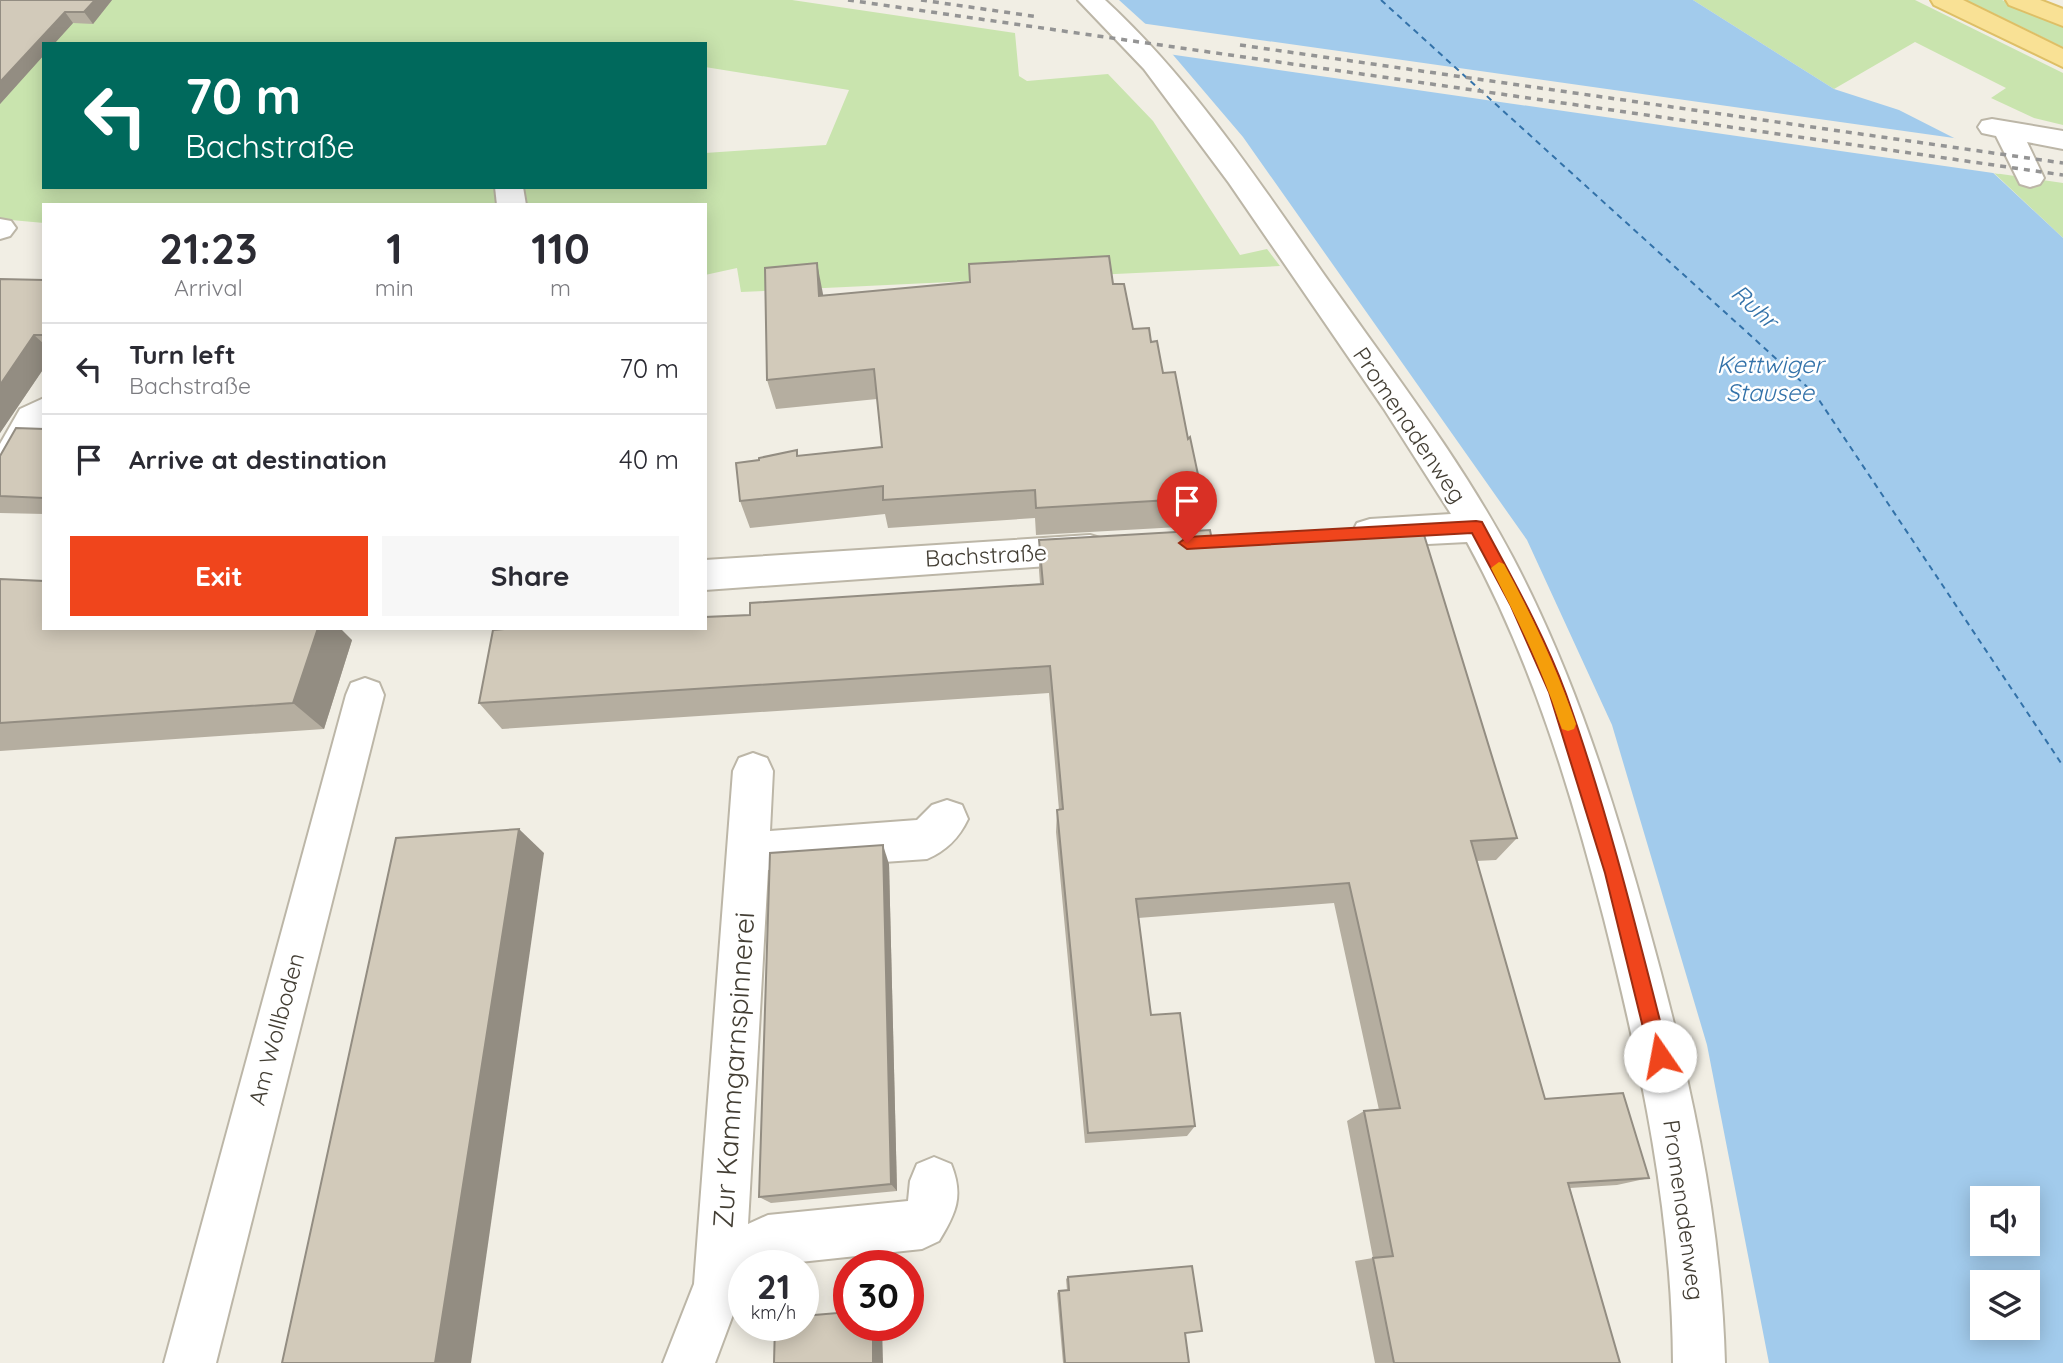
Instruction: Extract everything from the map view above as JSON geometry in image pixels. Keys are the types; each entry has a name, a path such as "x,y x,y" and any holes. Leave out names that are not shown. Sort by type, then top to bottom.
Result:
{"main road":[{"path":"1943,0 2063,59"},
{"path":"2018,0 2063,18"}],"street":[{"name":"Promenadenweg","path":"1090,0 1142,50 1216,145 1403,411 1476,527 1518,604 1557,692 1586,776 1656,1040 1682,1169 1694,1246 1699,1363"},
{"path":"2030,178 2000,129 2063,140"},
{"path":"0,475 32,418 42,411"},
{"path":"1331,535 1476,527"},
{"name":"Bachstraße","path":"707,575 1121,547"},
{"name":"Am Wollboden","path":"190,1363 365,695"},
{"name":"Zur Kammgarnspinnerei","path":"690,1363 719,1284 753,771"},
{"path":"748,852 927,839 947,819"},
{"path":"720,1267 768,1240 922,1224 933,1205 934,1181"}],"green space":[{"path":"56,0 792,0 1015,33 1019,76 1027,81 1108,74 1153,121 1240,255 1267,249 1280,266 741,292 737,268 707,275 707,203 524,203 523,189 707,189 707,153 826,145 849,90 707,67 707,42 42,42 42,189 501,189 502,203 42,203 42,223 0,219 0,66"},
{"path":"1693,0 1915,0 2063,73 2063,125 2034,118 1991,98 2006,88 1915,42 1834,89"},
{"path":"1966,0 2002,0 2063,24 2063,47"},
{"path":"1994,173 2063,183 2063,238"}],"water":[{"name":"Kettwiger Stausee","path":"1119,0 1693,0 1834,89 1899,110 1958,140 2063,238 2063,1363 1769,1363 1707,1045 1612,725 1527,540 1243,137 1151,29"}],"pier":[{"path":"1140,23 1961,139 2000,174 1168,54"}],"building":[{"path":"0,0 95,0 84,12 65,12 0,82"},
{"path":"1109,256 1113,284 1124,284 1133,329 1149,328 1151,342 1157,341 1163,373 1175,372 1203,498 1036,508 1035,490 883,500 883,486 740,501 736,463 797,450 797,456 882,447 874,369 767,380 765,268 817,263 819,296 970,282 969,264"},
{"path":"0,279 42,280 42,335 34,335 0,385"},
{"path":"16,428 42,429 42,498 0,496 0,456"},
{"path":"1421,525 1517,838 1471,841 1545,1099 1623,1093 1649,1178 1568,1183 1620,1363 1394,1363 1373,1258 1393,1256 1364,1111 1400,1108 1349,883 1136,899 1151,1015 1180,1013 1195,1126 1088,1133 1057,810 1063,809 1050,666 479,703 493,630 707,630 707,617 750,615 750,603 1043,584 1039,540 1210,530 1212,540"},
{"path":"0,579 42,581 42,630 317,630 293,703 0,723"},
{"path":"519,829 435,1363 282,1363 396,838"},
{"path":"883,845 891,1184 759,1197 770,853"},
{"path":"1192,1266 1202,1331 1185,1333 1189,1363 1065,1363 1059,1291 1069,1290 1068,1277"},
{"path":"833,1313 833,1341 873,1341 873,1363 774,1363 775,1341 819,1341 819,1315"}],"ferry route":[{"path":"1381,0 1815,394 2063,766"}],"railway":[{"path":"848,0 2063,175"},
{"path":"921,0 1039,17"},
{"path":"1240,45 2063,163"}],"slow traffic":[{"path":"1499,568 1557,692 1568,724"}],"route":[{"path":"1187,543 1476,527 1518,604 1557,692 1586,776 1660,1056"}],"water label":[{"name":"Ruhr","path":"1755,306"}]}
